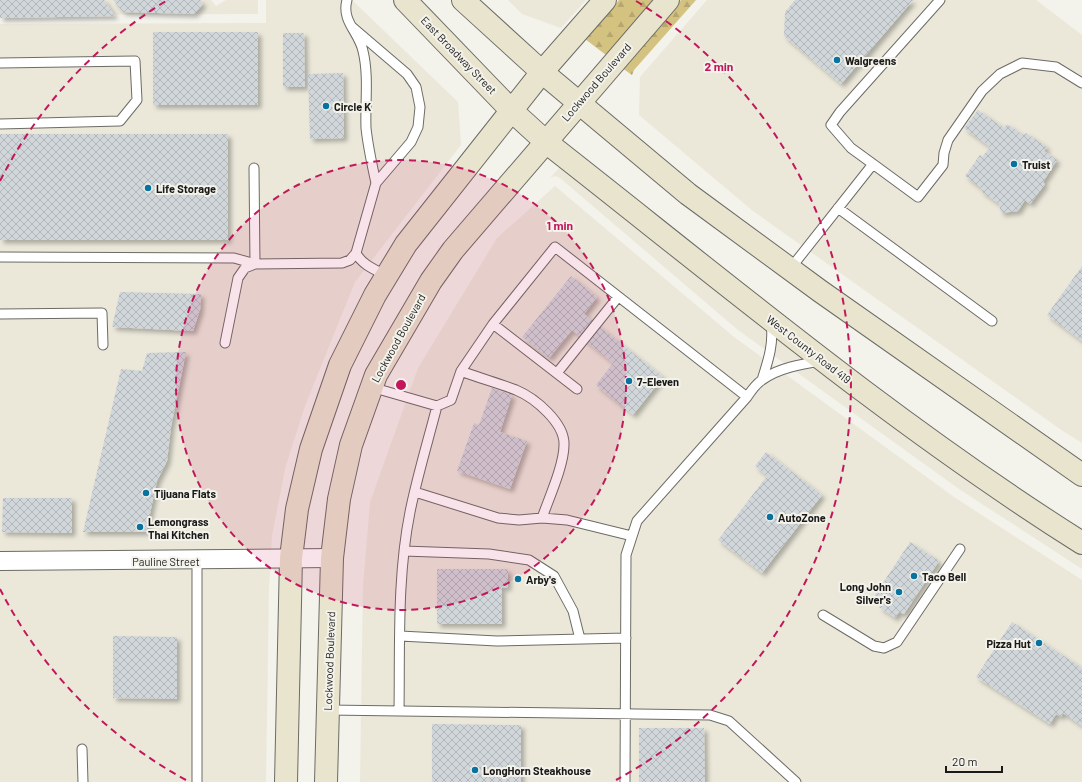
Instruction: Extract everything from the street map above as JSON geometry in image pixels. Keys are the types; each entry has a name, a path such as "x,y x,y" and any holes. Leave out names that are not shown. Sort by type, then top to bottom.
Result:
{"street":[{"name":"East Broadway Street","path":"405,0 512,111 546,142"},
{"path":"463,0 542,72 688,194 790,269 1082,476"},
{"path":"286,782 291,558 297,509 311,449 340,365 375,295 406,244 542,72 605,0"},
{"name":"Lockwood Boulevard","path":"326,782 332,558 339,500 348,461 371,387 430,281 452,250 668,0"},
{"name":"West County Road 419","path":"546,142 825,361 952,455 1082,543"},
{"name":"Pauline Street","path":"0,561 196,561 332,558"}],"lane":[{"path":"0,257 234,258 255,264 342,263 350,260 356,253 376,183 411,142 418,127 420,107 416,87 407,74 366,44 352,27 346,15 347,0"},
{"path":"940,0 840,112 832,125 851,148 918,197 943,165 944,153 948,140 982,91 1000,74 1022,63 1056,67 1082,83"},
{"path":"366,44 366,128 376,183"},
{"path":"0,63 135,61 137,100 120,121 0,124"},
{"path":"790,269 873,164"},
{"path":"254,168 255,264"},
{"path":"838,208 992,321"},
{"path":"371,387 437,406 451,400 461,371 493,324 555,247 747,397"},
{"path":"356,253 358,258 387,276"},
{"path":"225,343 238,278 245,268 255,264"},
{"path":"557,373 618,297"},
{"path":"0,314 102,313 103,345"},
{"path":"625,782 626,555 636,521 762,380 770,356 772,334 770,319"},
{"path":"493,324 577,389"},
{"path":"762,380 793,367 825,361"},
{"path":"461,371 517,391 542,408 562,429 564,446 562,456 542,518"},
{"path":"399,710 400,636 404,551 410,512 437,406"},
{"path":"415,492 498,518 519,520 542,518 567,520 632,536"},
{"path":"823,615 874,646 884,648 897,642 960,549"},
{"path":"404,551 489,554 529,560 554,576 573,611 580,639"},
{"path":"196,561 197,782"},
{"path":"400,636 496,641 626,638"},
{"path":"327,710 710,715 729,721 796,782"},
{"path":"82,749 83,782"}],"shaded area":[{"path":"0,0 211,0 216,6 226,0 258,0 258,14 0,15"},
{"path":"266,0 352,0 458,102 461,145 355,282 305,406 285,469 272,536 269,589 266,782 0,782 0,24 266,23"},
{"path":"508,0 586,0 561,28 522,14"},
{"path":"707,0 1036,0 1082,35 1082,443 1060,429 753,211 639,115 640,77"},
{"path":"561,166 1065,544 1082,555 1082,569 959,489 738,330 560,178 555,176 550,178"},
{"path":"555,186 734,337 954,497 1082,580 1082,782 360,782 363,585 370,502 418,368 497,238"}],"green space":[{"path":"619,0 654,0 606,55 585,39"},
{"path":"681,0 696,0 634,70 632,75 622,68"}],"building":[{"path":"0,0 104,0 115,16 0,18"},
{"path":"113,0 200,0 203,4 194,14 123,12"},
{"name":"Walgreens","path":"795,0 913,0 841,84 784,36 785,12"},
{"path":"153,32 258,32 258,105 153,105"},
{"path":"283,33 304,33 305,87 283,87"},
{"name":"Circle K","path":"343,73 344,138 310,139 308,74"},
{"name":"Truist","path":"978,110 1004,128 1007,124 1023,135 1026,133 1047,147 1044,151 1057,160 1043,182 1045,184 1030,204 1025,200 1018,211 1001,213 999,204 981,191 982,189 965,176 980,155 982,157 990,147 964,128"},
{"path":"0,134 228,134 228,240 0,240"},
{"path":"1082,266 1082,341 1047,315"},
{"path":"571,276 597,297 584,314 663,377 633,415 596,385 613,363 572,330 549,358 522,337"},
{"path":"120,292 201,294 200,310 193,331 112,327"},
{"path":"186,352 171,427 167,461 157,481 146,532 83,532 121,369 142,371 147,353"},
{"path":"492,388 512,395 500,432 527,441 510,489 457,471 474,423 479,425"},
{"name":"AutoZone","path":"766,452 822,495 762,573 718,540 767,476 755,466"},
{"path":"3,498 72,498 72,533 2,532"},
{"path":"910,542 939,561 904,614 899,612 895,618 879,607 884,600 875,595"},
{"path":"437,569 508,569 508,588 502,587 502,624 437,624"},
{"path":"1012,622 1082,668 1082,726 1063,713 1061,717 1056,714 1050,724 976,677"},
{"path":"113,636 177,637 177,699 113,698"},
{"path":"432,724 521,725 521,782 432,782"},
{"path":"639,728 704,728 705,782 639,782"}],"place":[{"name":"Walgreens","path":"837,60"},
{"name":"Circle K","path":"326,106"},
{"name":"Truist","path":"1014,164"},
{"name":"Life Storage","path":"148,188"},
{"name":"7-Eleven","path":"629,381"},
{"name":"Tijuana Flats","path":"146,493"},
{"name":"AutoZone","path":"770,517"},
{"name":"Lemongrass Thai Kitchen","path":"140,527"},
{"name":"Taco Bell","path":"914,576"},
{"name":"Arby's","path":"518,579"},
{"name":"Long John Silver's","path":"899,592"},
{"name":"Pizza Hut","path":"1039,643"},
{"name":"LongHorn Steakhouse","path":"475,770"}]}
